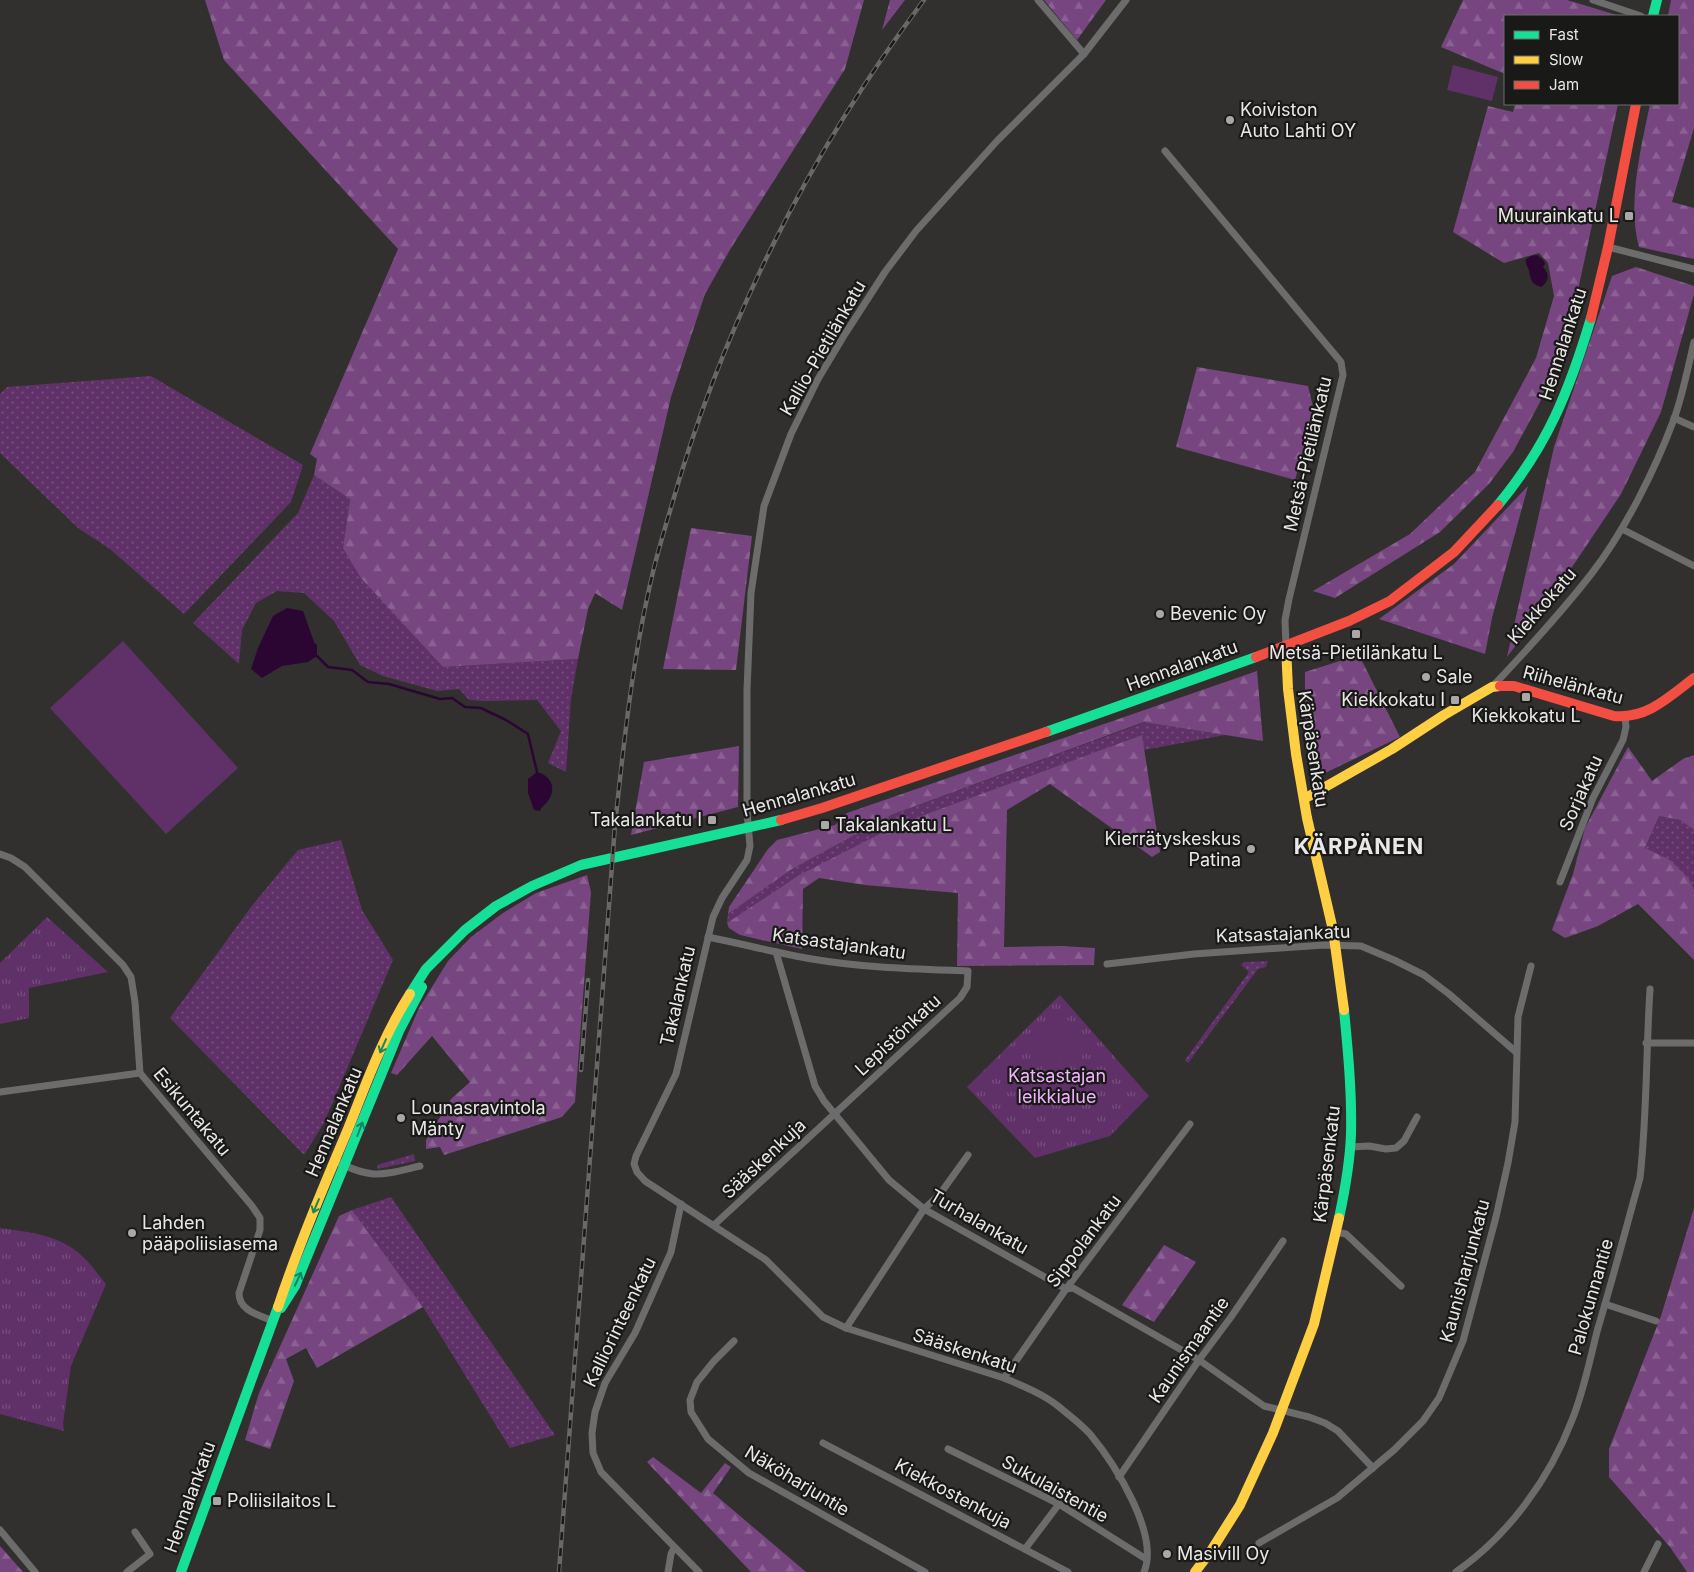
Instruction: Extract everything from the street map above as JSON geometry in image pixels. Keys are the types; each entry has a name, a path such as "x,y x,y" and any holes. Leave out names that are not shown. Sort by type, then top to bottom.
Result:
{"street":[{"path":"1038,0 1084,54"},
{"name":"Kallio-Pietilänkatu","path":"748,828 747,690 751,593 764,506 791,434 818,379 845,334 885,272 916,231 997,141 1084,54 1126,0"},
{"path":"1593,0 1638,15"},
{"path":"1653,15 1657,0"},
{"name":"Hennalankatu","path":"181,1572 292,1264 365,1087 400,1011 426,969 447,947 496,906 532,886 581,865 748,828 822,808 1070,724 1286,646 1349,621 1396,596 1454,552 1488,517 1519,480 1541,445 1561,407 1577,366 1594,312 1636,105"},
{"name":"Metsä-Pietilänkatu","path":"1165,152 1341,362 1343,375 1285,620 1286,646"},
{"path":"1608,247 1694,269"},
{"name":"Kiekkokatu","path":"1304,799 1392,749 1444,715 1492,688 1576,593 1593,572 1622,528 1645,484 1674,418 1694,342"},
{"path":"1674,418 1694,428"},
{"path":"1622,528 1694,566"},
{"name":"Kärpäsenkatu","path":"1195,1572 1207,1558 1243,1499 1259,1468 1282,1410 1316,1316 1344,1193 1350,1147 1352,1098 1336,945 1291,731 1286,646"},
{"name":"Riihelänkatu","path":"1492,688 1503,685 1514,686 1625,717 1641,714 1655,708 1694,678"},
{"name":"Sorjakatu","path":"1560,882 1593,798 1623,740 1626,727 1625,717"},
{"name":"Takalankatu","path":"636,1172 634,1164 636,1156 676,1074 713,917 722,898 747,860 750,846 748,828"},
{"name":"Esikuntakatu","path":"0,854 11,858 25,867 122,965 131,977 136,1002 140,1073 260,1218 260,1230 239,1293 239,1299 242,1306 248,1310 273,1321"},
{"name":"Katsastajankatu","path":"708,936 813,960 886,968 968,971"},
{"name":"Katsastajankatu","path":"1107,964 1194,954 1324,945 1361,946 1424,975 1516,1052"},
{"name":"Hennalankatu","path":"273,1321 294,1286 346,1166 399,1031 417,994 447,947"},
{"name":"Turhalankatu","path":"776,952 815,1086 835,1114 889,1180 924,1210 1066,1289 1073,1288 1199,1360 1264,1406 1282,1410"},
{"name":"Kaunisharjunkatu","path":"1259,1543 1337,1498 1373,1468 1423,1421 1439,1398 1463,1341 1496,1217 1508,1163 1515,1122 1518,1017 1531,966"},
{"name":"Lepistönkatu","path":"835,1114 960,998 967,987 968,971"},
{"name":"Palokunnantie","path":"1456,1572 1484,1549 1509,1524 1544,1476 1573,1419 1640,1178 1650,989"},
{"path":"1646,1043 1694,1042"},
{"path":"0,1092 140,1073"},
{"name":"Sääskenkuja","path":"714,1225 835,1114"},
{"path":"1350,1147 1396,1148 1404,1141 1417,1117"},
{"name":"Sippolankatu","path":"1004,1378 1066,1289 1190,1124"},
{"path":"846,1328 924,1210 940,1194 968,1155"},
{"path":"335,1161 355,1171 378,1175 420,1166"},
{"name":"Sääskenkatu","path":"636,1172 651,1186 766,1260 824,1317 846,1328 1004,1378 1056,1405 1089,1433 1119,1477 1135,1506 1144,1529 1146,1560"},
{"name":"Kalliorinteenkatu","path":"681,1204 671,1252 635,1333 605,1383 595,1412 592,1433 593,1453 602,1472 699,1572"},
{"path":"1336,1232 1346,1234 1401,1286"},
{"name":"Kaunismaantie","path":"1119,1477 1199,1360 1232,1317 1282,1241"},
{"path":"1605,1304 1656,1321"},
{"name":"Näköharjuntie","path":"734,1341 697,1382 690,1400 690,1412 708,1439 749,1472 926,1572"},
{"path":"1282,1410 1309,1417 1338,1431 1373,1468"},
{"name":"Kiekkostenkuja","path":"824,1443 1068,1572"},
{"name":"Sukulaistentie","path":"948,1449 1058,1504 1146,1560"},
{"path":"1025,1549 1058,1504"},
{"path":"0,1530 35,1572"},
{"path":"127,1572 150,1554 135,1532"},
{"path":"1644,1572 1658,1544"},
{"path":"668,1572 674,1548"},
{"path":"1144,1572 1146,1560"}],"green space":[{"path":"205,0 864,0 845,69 731,248 705,294 671,397 622,610 595,593 588,609 578,659 443,667 361,578 343,548 350,499 314,475 317,459 310,454 398,249 224,60"},
{"path":"890,0 905,0 882,30"},
{"path":"1044,0 1106,0 1077,40"},
{"path":"1463,0 1567,0 1617,15 1504,15 1504,74 1441,47"},
{"path":"1671,0 1694,0 1694,128 1672,202 1694,208 1694,259 1639,247 1634,212 1637,176 1650,105 1679,105 1679,15 1668,15"},
{"path":"1453,65 1498,77 1492,101 1447,90"},
{"path":"1515,105 1618,105 1572,318 1540,402 1513,452 1489,484 1440,532 1335,598 1313,591 1410,534 1475,472 1536,358 1554,296 1548,263 1539,253 1504,263 1453,232 1488,106 1513,112"},
{"path":"1636,267 1694,286 1694,294 1661,412 1621,494 1548,603 1507,657 1554,447 1612,276"},
{"path":"1197,367 1308,386 1314,411 1295,480 1176,447"},
{"path":"151,376 303,465 291,502 184,614 110,549 78,528 0,453 0,394 7,387"},
{"path":"314,475 350,499 343,548 443,667 578,659 571,699 566,772 548,763 561,731 537,700 469,700 459,689 437,691 383,676 360,665 334,621 304,593 277,591 256,603 242,630 239,664 193,623 298,513"},
{"path":"1528,486 1492,618 1485,654 1379,619 1454,564"},
{"path":"691,528 752,536 736,670 663,669"},
{"path":"123,641 238,768 166,834 50,708"},
{"path":"1359,655 1400,737 1323,774 1305,746 1305,672"},
{"path":"1257,671 1263,741 1144,722 891,815 792,869 728,914 729,907 768,849 777,840 835,825 847,813"},
{"path":"1146,722 1225,735 1144,750 1142,735 899,824 799,875 727,923 728,914 793,868 891,815"},
{"path":"1142,735 1160,852 1152,857 1050,784 1007,810 1004,947 1061,946 1095,948 1094,965 957,966 958,893 865,885 819,878 803,889 802,949 740,935 729,928 727,923 799,875 899,824"},
{"path":"739,746 738,807 631,835 644,762"},
{"path":"1628,747 1652,781 1683,759 1694,755 1694,830 1680,820 1659,816 1645,848 1670,860 1689,879 1694,890 1694,960 1638,904 1598,926 1565,938 1552,930 1573,874 1585,828"},
{"path":"1659,816 1680,820 1694,830 1694,891 1689,879 1645,848"},
{"path":"341,840 362,910 393,960 324,1123 304,1155 170,1018 254,903 298,850"},
{"path":"587,875 591,892 575,1102 562,1117 444,1155 440,1147 426,1149 426,1140 451,1099 470,1082 432,1036 397,1075 391,1073 419,1008 448,961 471,937 503,913 536,893"},
{"path":"47,917 108,972 29,988 29,1018 0,1024 0,963"},
{"path":"1268,961 1266,967 1258,969 1188,1063 1185,1060 1249,972 1241,965 1244,962"},
{"name":"Katsastajan leikkialue","path":"1060,995 1149,1096 1110,1136 1035,1158 967,1087"},
{"path":"1060,1010 1083,1039 1045,1070 1021,1041"},
{"path":"1018,1054 1033,1072 1020,1084 1004,1066"},
{"path":"414,1154 415,1161 378,1169 377,1165"},
{"path":"391,1197 555,1435 510,1448 423,1307 352,1210"},
{"path":"1694,1208 1694,1572 1687,1572 1670,1547 1609,1477 1609,1449 1661,1316"},
{"path":"352,1210 423,1307 317,1368 306,1348 286,1359 294,1381 270,1449 245,1440 259,1393 339,1216"},
{"path":"0,1228 44,1236 65,1244 86,1260 106,1284 71,1366 63,1424 64,1431 0,1414"},
{"path":"1164,1245 1196,1262 1154,1322 1122,1305"},
{"path":"653,1457 701,1493 725,1463 731,1467 713,1493 806,1572 751,1572 647,1462"},
{"path":"0,1546 23,1572 0,1572"}],"shaded area":[{"path":"1537,255 1544,261 1543,267 1548,275 1546,283 1541,287 1532,281 1526,263 1526,259"},
{"path":"287,608 303,611 314,642 317,645 317,656 308,662 282,666 262,678 251,669 258,648 273,616"},
{"path":"537,772 548,778 552,787 550,798 540,811 534,810 528,793 528,779"}],"waterway":[{"path":"317,656 328,667 352,670 368,682 389,684 440,699 452,698 465,707 481,708 506,720 528,734 537,772"}],"railway":[{"path":"559,1572 615,825 635,666 653,572 691,442 715,375 773,244 807,180 843,119 882,58 924,0"},
{"path":"581,1070 588,980"}],"traffic: fast":[{"path":"1653,15 1657,0"},
{"path":"1498,505 1530,461 1555,417 1574,370 1591,318"},
{"path":"1046,732 1256,657"},
{"path":"410,994 426,969 465,930 496,906 532,886 581,865 781,820"},
{"path":"281,1308 295,1286 399,1031 422,987"},
{"path":"1339,1218 1347,1176 1351,1134 1350,1088 1344,1010"},
{"path":"181,1572 278,1307"}],"traffic: slow":[{"path":"1286,646 1288,689 1296,754 1307,818 1333,930 1344,1010"},
{"path":"1304,799 1392,749 1492,687 1500,686"},
{"path":"278,1307 311,1218 376,1060 391,1026 410,994"},
{"path":"1195,1572 1211,1551 1240,1505 1273,1433 1314,1324 1339,1218"}],"traffic: jam":[{"path":"1591,318 1608,247 1636,105"},
{"path":"1256,657 1349,621 1390,601 1454,552 1498,505"},
{"path":"1500,686 1514,686 1614,716 1626,716 1637,714 1657,705 1694,678"},
{"path":"781,820 822,808 1046,732"}],"place":[{"name":"Koiviston Auto Lahti OY","path":"1230,120"},
{"name":"Muurainkatu L","path":"1629,216"},
{"name":"Bevenic Oy","path":"1160,614"},
{"name":"Metsä-Pietilänkatu L","path":"1356,634"},
{"name":"Sale","path":"1426,677"},
{"name":"Kiekkokatu L","path":"1526,697"},
{"name":"Kiekkokatu I","path":"1455,700"},
{"name":"Takalankatu I","path":"712,820"},
{"name":"Takalankatu L","path":"825,825"},
{"name":"Kierrätyskeskus Patina","path":"1251,849"},
{"name":"Lounasravintola Mänty","path":"401,1118"},
{"name":"Lahden pääpoliisiasema","path":"132,1233"},
{"name":"Poliisilaitos L","path":"217,1501"},
{"name":"Masivill Oy","path":"1167,1554"}],"district":[{"name":"KÄRPÄNEN","path":"1359,846"}]}
